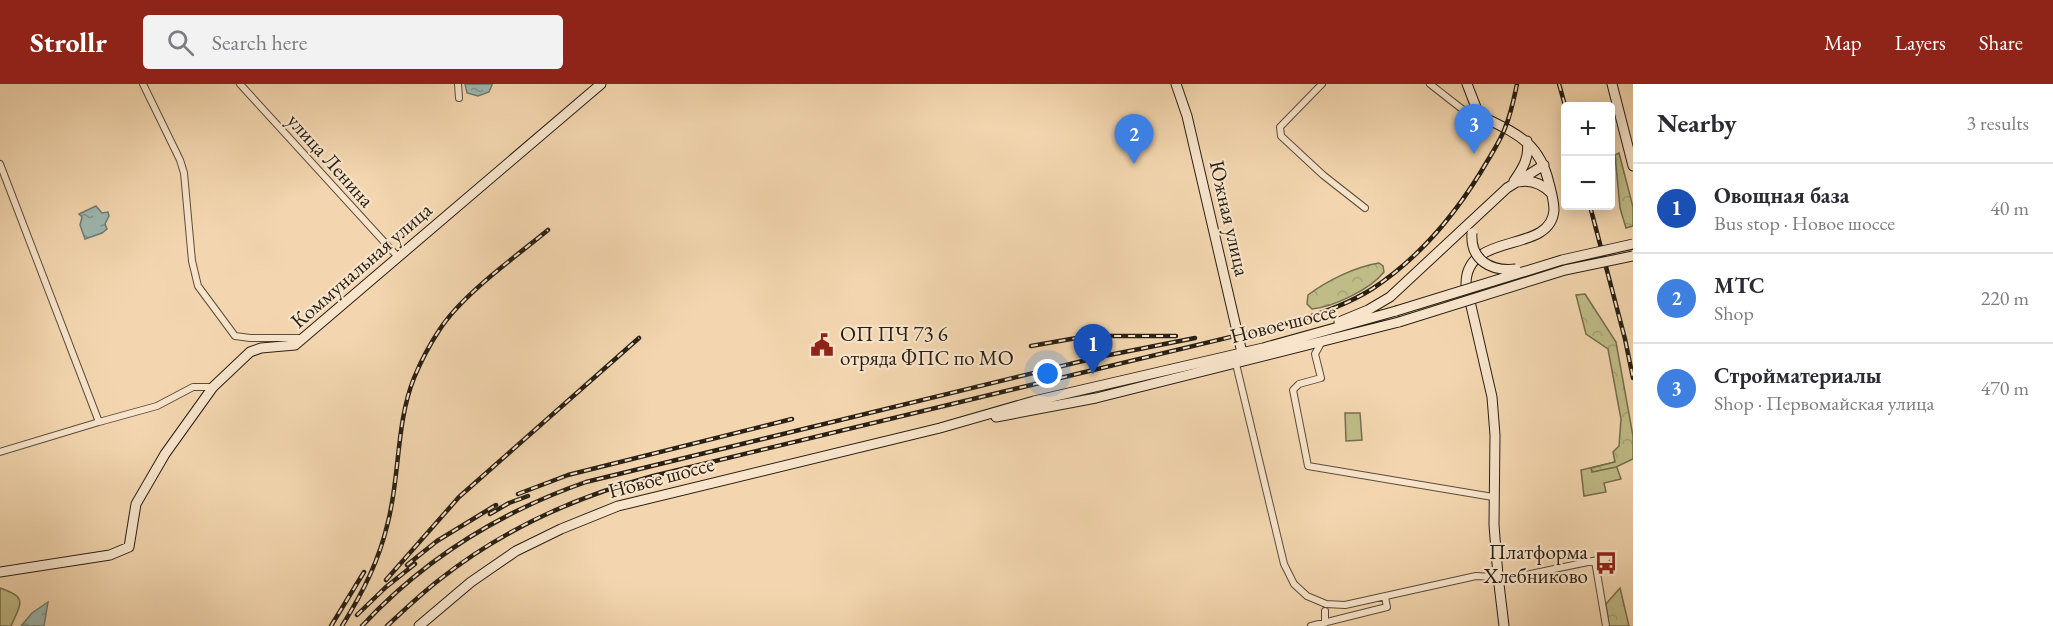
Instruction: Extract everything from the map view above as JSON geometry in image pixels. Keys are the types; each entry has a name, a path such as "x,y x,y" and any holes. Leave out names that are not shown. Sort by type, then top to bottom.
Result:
{"street":[{"path":"143,84 184,173 192,261 198,286 235,336 250,339 303,338"},
{"name":"улица Ленина","path":"240,84 398,257"},
{"path":"458,84 459,98"},
{"name":"Коммунальная улица","path":"0,572 110,555 129,548 136,504 165,454 213,387 250,352 261,348 295,345 601,84"},
{"name":"Южная улица","path":"1176,84 1189,126 1241,359"},
{"path":"1322,84 1280,127 1281,136 1323,175 1365,208"},
{"path":"1430,84 1462,109 1479,115 1527,141 1544,165 1552,195 1554,212 1541,231 1482,253 1466,274 1466,284 1492,397 1495,435 1493,498 1504,626"},
{"path":"1467,84 1479,115"},
{"path":"1612,84 1633,166"},
{"path":"1513,183 1525,165 1527,141"},
{"path":"0,164 99,422"},
{"path":"1493,498 1308,466 1293,390 1299,384 1321,378 1315,354 1303,342 1390,297 1513,183 1544,165"},
{"path":"1513,183 1531,181 1542,185 1552,195"},
{"path":"1485,209 1472,233 1474,252 1482,262 1492,268 1506,270 1563,260"},
{"name":"Новое шоссе","path":"419,626 492,566 516,551 594,514 654,496 940,428 1034,401 1241,359 1303,342 1563,260 1633,244"},
{"name":"Новое шоссе","path":"1303,342 1321,343 1399,322 1556,273 1633,256"},
{"path":"1315,354 1321,343"},
{"path":"1241,359 1282,556 1294,584 1307,596 1326,604 1345,605 1476,576 1511,578 1607,558"},
{"path":"0,452 157,406 194,387 213,387"},
{"path":"1595,561 1606,626"},
{"path":"1311,626 1387,608 1384,597"},
{"path":"1325,611 1325,623"}],"green space":[{"path":"1619,153 1633,207 1633,226 1626,228 1620,208 1615,155"},
{"path":"1379,263 1383,266 1384,272 1361,291 1321,308 1312,309 1307,304 1308,295 1324,284 1351,271"},
{"path":"1585,294 1616,342 1633,436 1633,459 1616,467 1592,472 1591,468 1615,462 1613,452 1619,446 1621,419 1608,349 1586,334 1576,295"},
{"path":"1345,413 1360,413 1362,440 1346,441"},
{"path":"1615,462 1621,479 1604,483 1606,492 1584,496 1581,470"},
{"path":"0,588 15,594 20,602 11,626 0,626"},
{"path":"1620,588 1629,626 1609,626 1606,604"}],"water":[{"path":"465,84 492,85 489,92 478,96 467,93"},
{"path":"96,206 102,213 108,212 109,216 105,224 107,229 85,239 80,225 82,217 79,214"},
{"path":"48,602 44,626 21,626 32,613"}],"railway":[{"path":"387,626 432,585 488,545 541,517 624,484 1293,322 1353,299 1372,289 1407,262 1438,231 1465,197 1503,132 1517,84"},
{"path":"1559,84 1564,102"},
{"path":"1591,210 1633,378"},
{"path":"342,626 370,576 380,550 392,504 408,395 426,353 440,329 462,303 548,230"},
{"path":"1031,346 1088,336 1176,336"},
{"path":"386,580 459,497 639,338"},
{"path":"362,626 411,579 465,540 523,508 586,482 1099,357 1195,338"},
{"path":"518,494 568,475 792,419"},
{"path":"490,514 509,503 528,496"},
{"path":"407,565 437,541 496,505"},
{"path":"357,615 386,587 415,564"},
{"path":"331,626 364,572"}],"place":[{"name":"Стройматериалы","path":"1474,154"},
{"name":"МТС","path":"1134,164"},
{"name":"ОП ПЧ 73 6 отряда ФПС по МО","path":"822,345"},
{"name":"Овощная база","path":"1093,374"},
{"name":"Платформа Хлебниково","path":"1606,563"}]}
